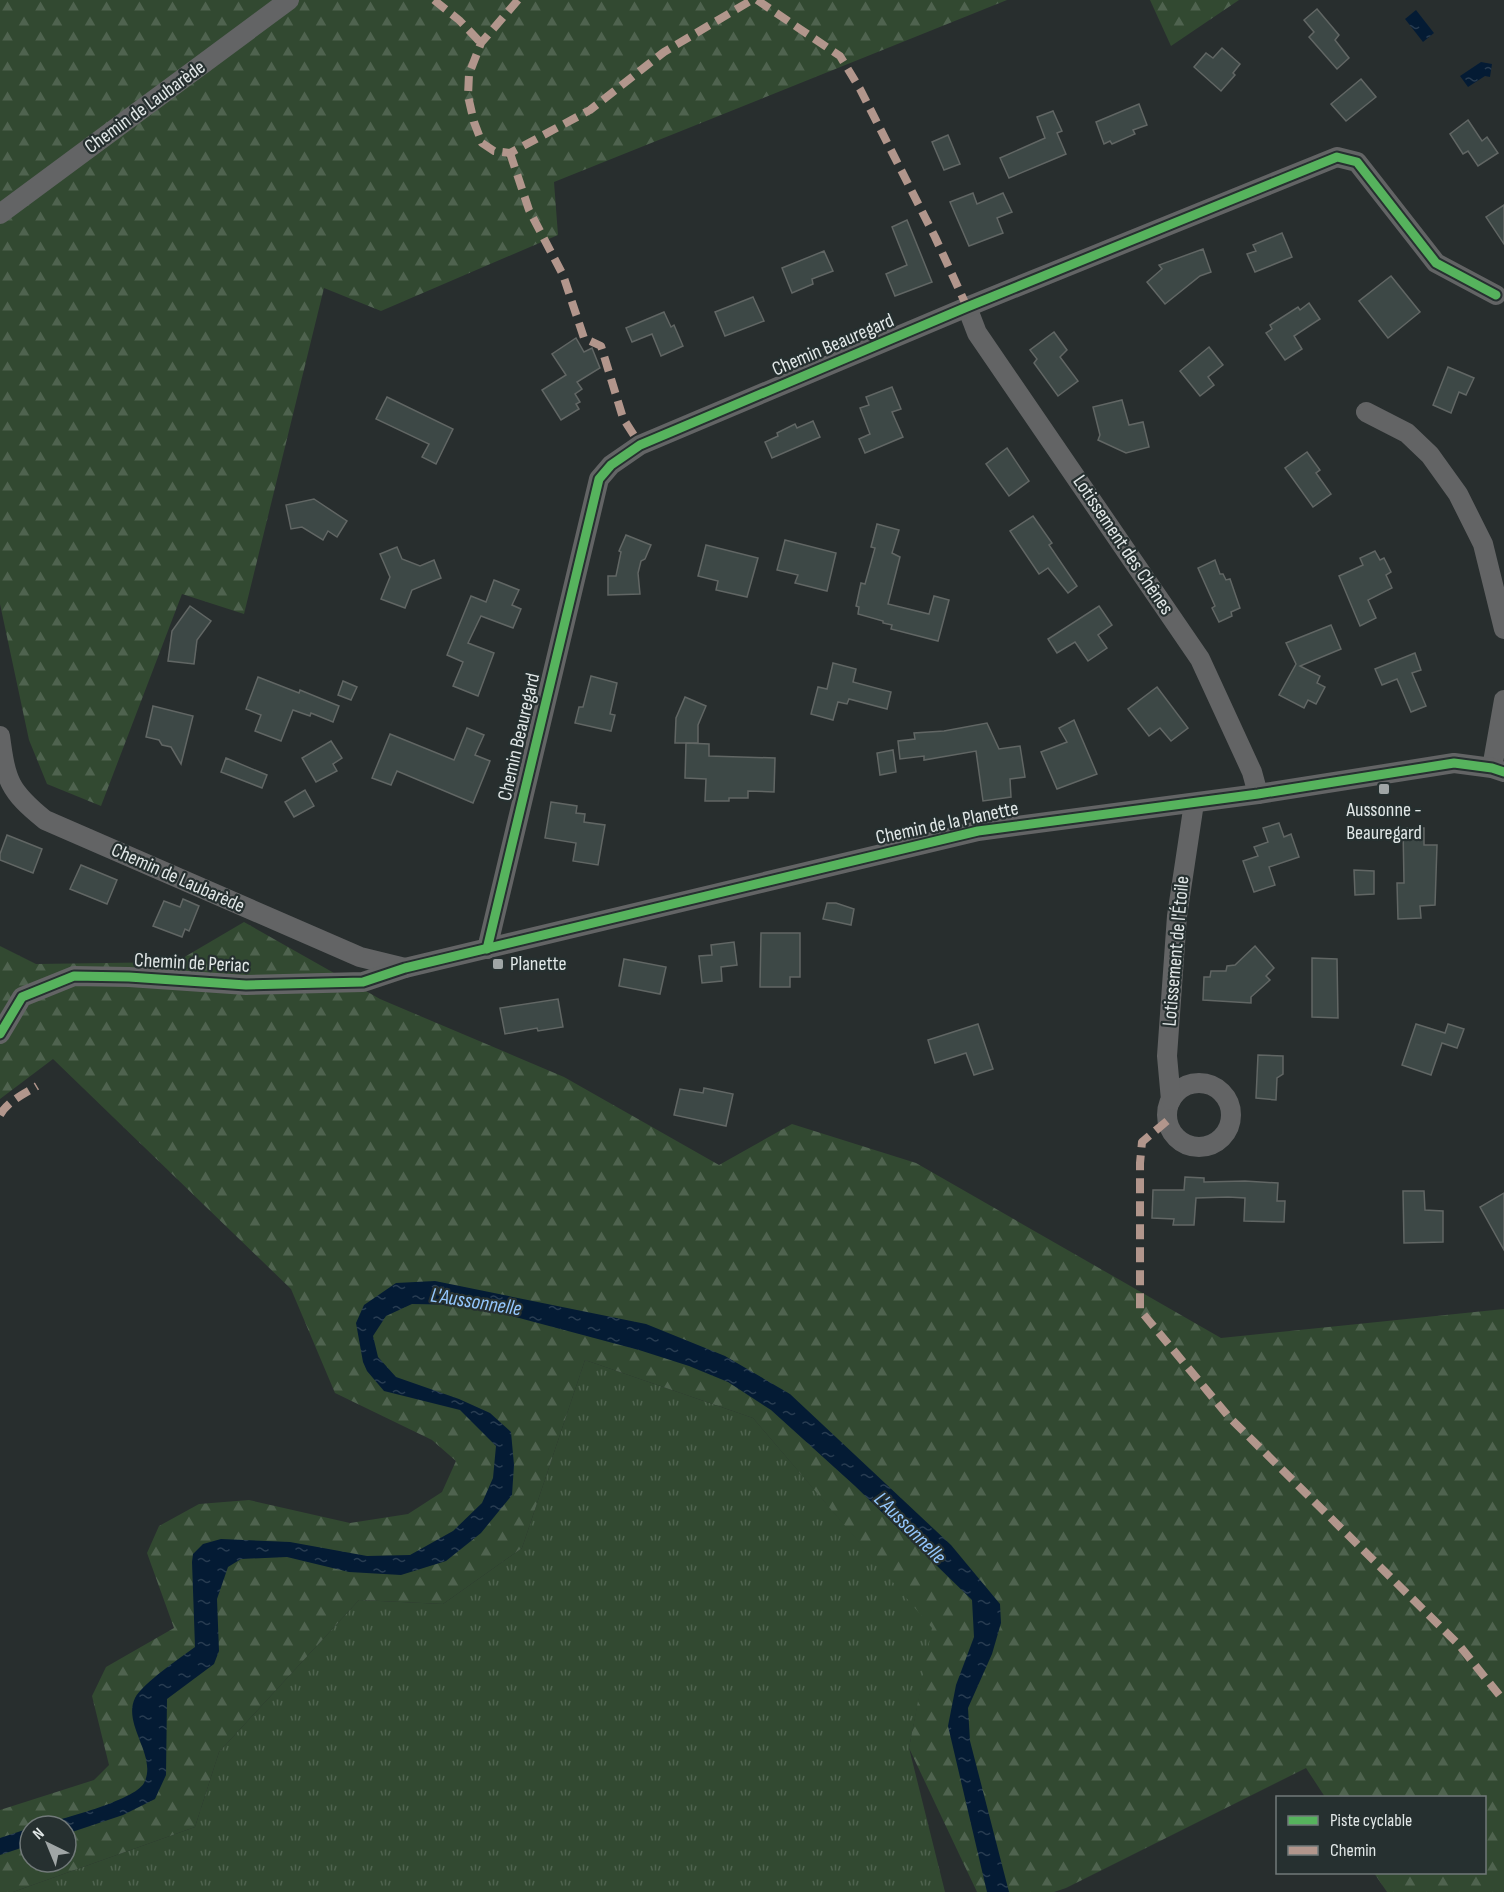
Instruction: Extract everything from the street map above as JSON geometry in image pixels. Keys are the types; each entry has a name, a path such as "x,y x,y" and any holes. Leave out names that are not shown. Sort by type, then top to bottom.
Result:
{"street":[{"name":"Chemin de Laubarède","path":"0,214 289,0"},
{"name":"Chemin Beauregard","path":"487,950 599,479 611,465 640,446 967,307 1336,157 1357,162 1436,263 1496,295"},
{"name":"Lotissement des Chênes","path":"967,307 977,333 1200,659 1252,772 1258,794"},
{"path":"1366,412 1407,433 1430,455 1458,494 1483,544 1504,629"},
{"path":"1498,770 1504,700"},
{"name":"Chemin de Laubarède","path":"0,736 5,771 20,800 45,820 360,957 405,968"},
{"name":"Chemin de la Planette","path":"405,968 978,831 1258,794 1454,764 1498,770"},
{"name":"Lotissement de l'Étoile","path":"1171,1100 1167,1056 1177,916 1194,803"},
{"name":"Chemin de Periac","path":"0,1034 22,997 74,976 129,977 246,985 363,982 405,968"}],"green space":[{"path":"0,0 1007,0 554,182 558,235 381,311 324,288 244,614 182,594 101,806 47,784 29,740 0,604"},
{"path":"1150,0 1239,0 1171,46"},
{"path":"244,922 380,999 564,1077 719,1165 792,1124 916,1163 1221,1338 1504,1309 1504,1892 1387,1892 1375,1874 1486,1874 1486,1796 1324,1796 1306,1768 1066,1888 1054,1892 977,1892 909,1748 932,1628 753,1418 585,1360 522,1548 443,1604 359,1600 219,1752 195,1827 78,1869 78,1814 18,1814 18,1874 63,1874 13,1892 0,1892 0,1810 94,1780 109,1765 92,1696 106,1667 174,1628 147,1553 159,1526 199,1504 249,1500 350,1523 408,1514 442,1492 456,1461 432,1440 335,1393 291,1289 53,1059 0,1099 0,946 36,964 176,962"},
{"path":"585,1360 753,1418 933,1628 909,1748 945,1892 13,1892 63,1874 78,1874 78,1869 195,1827 219,1752 359,1600 443,1604 522,1548"}],"water":[{"path":"1416,10 1434,33 1423,42 1405,19"},
{"path":"1481,62 1492,64 1490,77 1485,76 1468,87 1460,76"},
{"name":"L'Aussonnelle","path":"435,1281 646,1324 725,1356 790,1394 951,1545 1000,1604 1001,1623 992,1654 968,1708 970,1741 1009,1892 987,1892 948,1726 956,1685 974,1637 972,1600 855,1486 771,1410 728,1382 689,1366 639,1350 470,1305 412,1304 386,1316 373,1336 378,1357 396,1377 459,1399 490,1413 511,1432 514,1465 512,1495 481,1533 446,1561 401,1575 349,1572 287,1557 241,1559 228,1567 217,1599 219,1651 214,1664 167,1699 166,1775 155,1799 123,1815 78,1830 78,1814 112,1803 137,1790 144,1783 147,1762 136,1730 132,1708 135,1698 146,1685 195,1647 192,1562 193,1554 203,1544 221,1539 290,1542 367,1556 410,1555 453,1531 482,1503 493,1478 496,1446 460,1410 384,1391 367,1371 363,1362 356,1323 364,1305 396,1283"},
{"path":"18,1832 18,1849 0,1855 0,1838"}],"building":[{"path":"1317,9 1339,35 1335,40 1349,58 1337,69 1309,37 1314,32 1304,20"},
{"path":"1222,48 1240,64 1233,73 1235,75 1221,91 1194,67 1206,53 1213,58"},
{"path":"1361,79 1376,97 1346,121 1331,104"},
{"path":"1139,104 1147,125 1133,130 1135,134 1112,144 1110,141 1104,144 1096,122"},
{"path":"1053,111 1062,131 1057,133 1066,154 1009,178 1000,158 1045,138 1037,117"},
{"path":"1468,120 1482,141 1487,137 1498,153 1478,166 1468,151 1463,154 1450,134"},
{"path":"948,135 960,164 944,170 932,142"},
{"path":"973,193 977,204 1003,193 1012,212 997,218 1003,233 969,246 950,202"},
{"path":"1504,205 1504,244 1486,217"},
{"path":"907,220 932,282 895,296 886,274 907,265 892,227"},
{"path":"1282,233 1292,257 1255,272 1247,254 1256,251 1253,245"},
{"path":"1203,249 1211,272 1200,276 1165,304 1147,282 1162,269 1159,265"},
{"path":"824,251 833,271 812,279 813,284 792,293 782,268"},
{"path":"1391,276 1420,312 1388,338 1359,301"},
{"path":"753,297 764,321 725,336 715,312"},
{"path":"1309,303 1320,319 1294,336 1302,349 1285,360 1266,333 1272,329 1270,325 1298,307 1300,310"},
{"path":"664,312 671,327 674,325 683,346 661,356 652,334 632,342 626,328"},
{"path":"1054,332 1067,350 1060,357 1078,381 1058,396 1034,363 1037,359 1030,350"},
{"path":"576,338 584,352 592,348 600,368 577,382 582,389 575,394 580,402 576,404 579,409 561,420 542,390 566,375 552,354"},
{"path":"1209,347 1223,365 1208,377 1214,385 1200,396 1180,371"},
{"path":"1448,367 1474,378 1466,395 1459,392 1451,413 1433,405"},
{"path":"892,387 901,409 892,412 903,437 865,453 859,439 870,434 860,408 869,405 866,397"},
{"path":"387,397 453,429 436,464 422,457 429,444 376,419"},
{"path":"1122,400 1129,425 1143,422 1149,447 1126,453 1098,440 1100,435 1093,407"},
{"path":"813,421 820,437 772,458 765,442 795,424 797,428"},
{"path":"1007,448 1029,481 1009,496 986,464"},
{"path":"1307,452 1320,470 1316,473 1331,494 1313,507 1285,468"},
{"path":"314,499 347,521 337,537 328,531 323,540 302,527 291,529 286,505"},
{"path":"1033,516 1052,543 1049,545 1077,586 1068,593 1048,568 1039,574 1010,531"},
{"path":"877,524 899,530 892,553 900,557 888,604 929,614 934,596 949,600 938,641 891,629 892,625 858,614 859,607 856,606 861,583 865,584 875,548 871,547"},
{"path":"626,535 651,545 645,559 641,561 638,573 640,594 608,595 608,576 616,576 621,552 619,551"},
{"path":"785,540 836,553 827,591 795,583 798,575 777,570"},
{"path":"706,545 758,558 747,597 716,590 718,581 698,576"},
{"path":"397,547 402,559 420,566 434,560 441,578 412,590 405,608 381,599 390,577 380,554"},
{"path":"1375,551 1380,560 1384,558 1391,572 1386,575 1392,588 1368,600 1376,618 1360,626 1339,576 1363,565 1360,558"},
{"path":"1215,560 1220,574 1223,574 1226,580 1230,579 1240,608 1231,612 1232,616 1219,622 1212,608 1215,606 1198,568"},
{"path":"494,580 519,590 512,605 521,609 513,628 481,616 468,643 494,653 478,696 453,686 463,662 447,655 471,596 486,602"},
{"path":"190,606 211,621 197,640 194,664 168,661 172,631"},
{"path":"1099,606 1112,625 1098,635 1107,648 1088,661 1075,642 1057,653 1048,639"},
{"path":"1331,625 1341,649 1300,666 1320,676 1317,683 1325,687 1316,704 1308,700 1304,708 1279,695 1296,664 1286,643"},
{"path":"1415,653 1421,670 1412,673 1426,706 1411,712 1397,679 1382,685 1375,669"},
{"path":"833,663 856,669 853,682 891,692 887,709 849,699 847,704 838,702 833,720 811,714 818,687 827,689"},
{"path":"591,676 617,683 610,714 615,715 611,731 575,723 579,707 583,707"},
{"path":"258,677 299,693 300,690 339,706 333,722 311,713 310,716 293,710 281,741 255,731 261,715 246,709"},
{"path":"343,681 357,687 351,700 338,695"},
{"path":"1157,687 1188,728 1171,741 1160,728 1149,736 1128,709"},
{"path":"685,697 706,706 698,725 698,743 675,743 676,718"},
{"path":"153,706 193,716 181,764 171,747 162,745 159,740 146,737"},
{"path":"1074,720 1097,774 1057,789 1041,752 1067,742 1059,728"},
{"path":"987,723 999,749 1020,746 1025,777 1010,779 1011,797 983,801 976,751 924,760 924,756 900,759 898,741 915,739 914,733 944,731"},
{"path":"467,728 484,735 475,755 490,761 473,803 397,771 391,785 372,778 390,734 454,760"},
{"path":"331,741 342,758 333,764 337,771 316,782 302,758"},
{"path":"686,743 709,744 709,756 775,758 774,792 748,791 748,798 705,801 706,779 685,778"},
{"path":"893,750 896,772 880,775 877,753"},
{"path":"226,758 267,775 262,788 221,772"},
{"path":"305,790 314,806 294,817 285,802"},
{"path":"551,802 577,806 576,813 585,814 584,822 605,825 598,865 573,861 576,843 545,838"},
{"path":"1279,823 1284,837 1291,834 1299,857 1269,867 1275,885 1254,892 1243,861 1258,856 1254,847 1268,842 1263,828"},
{"path":"1403,828 1424,828 1424,845 1437,845 1435,905 1420,906 1421,918 1398,919 1397,883 1404,883"},
{"path":"7,835 42,849 33,873 0,860"},
{"path":"81,865 117,880 107,904 70,889"},
{"path":"1354,870 1374,871 1374,894 1355,895"},
{"path":"183,899 199,906 189,931 185,929 182,937 153,926 164,901 180,907"},
{"path":"827,903 836,903 854,909 851,925 823,919"},
{"path":"761,933 800,933 800,977 790,977 790,987 760,987"},
{"path":"734,942 737,965 721,967 722,981 702,983 699,956 712,955 711,945"},
{"path":"1255,946 1274,968 1266,976 1270,980 1251,997 1251,1003 1203,1000 1204,977 1210,977 1211,971 1226,971 1227,966 1235,965"},
{"path":"1312,958 1337,959 1338,1018 1312,1017"},
{"path":"624,959 666,967 660,994 619,986"},
{"path":"558,999 563,1027 538,1031 537,1028 505,1034 500,1008"},
{"path":"978,1024 993,1069 974,1075 966,1053 935,1063 928,1040"},
{"path":"1416,1024 1445,1033 1448,1024 1464,1029 1457,1048 1442,1043 1431,1075 1402,1065"},
{"path":"1258,1055 1283,1056 1283,1074 1277,1078 1276,1100 1256,1098"},
{"path":"704,1088 733,1094 726,1126 674,1115 680,1089 703,1093"},
{"path":"1185,1177 1204,1178 1204,1182 1278,1183 1277,1201 1285,1201 1284,1222 1244,1221 1245,1198 1228,1197 1196,1198 1194,1225 1173,1225 1174,1219 1152,1218 1153,1190 1184,1190"},
{"path":"1403,1191 1424,1191 1425,1210 1443,1211 1443,1242 1404,1243"},
{"path":"1504,1193 1504,1250 1480,1207"}],"marked path":[{"path":"434,0 459,20 481,43"},
{"path":"518,0 481,43 469,74 468,96 482,143 494,151 510,153 590,110 664,52 752,0"},
{"path":"757,0 840,56 860,89 935,237 967,307"},
{"path":"510,153 529,210 563,275 584,338 601,346 623,418 640,445"},
{"path":"0,1115 12,1102 37,1086"},
{"path":"1167,1121 1142,1142 1140,1310 1229,1417 1459,1645 1504,1701"}],"cycle path":[{"path":"487,949 599,479 611,465 640,445 967,307 1337,157 1357,162 1436,263 1496,295"},
{"path":"0,1034 22,997 74,976 129,977 246,985 363,982 405,968 978,831 1258,794 1454,763 1492,768 1504,772"}],"place":[{"name":"Aussonne - Beauregard","path":"1384,789"},
{"name":"Planette","path":"498,964"}]}
